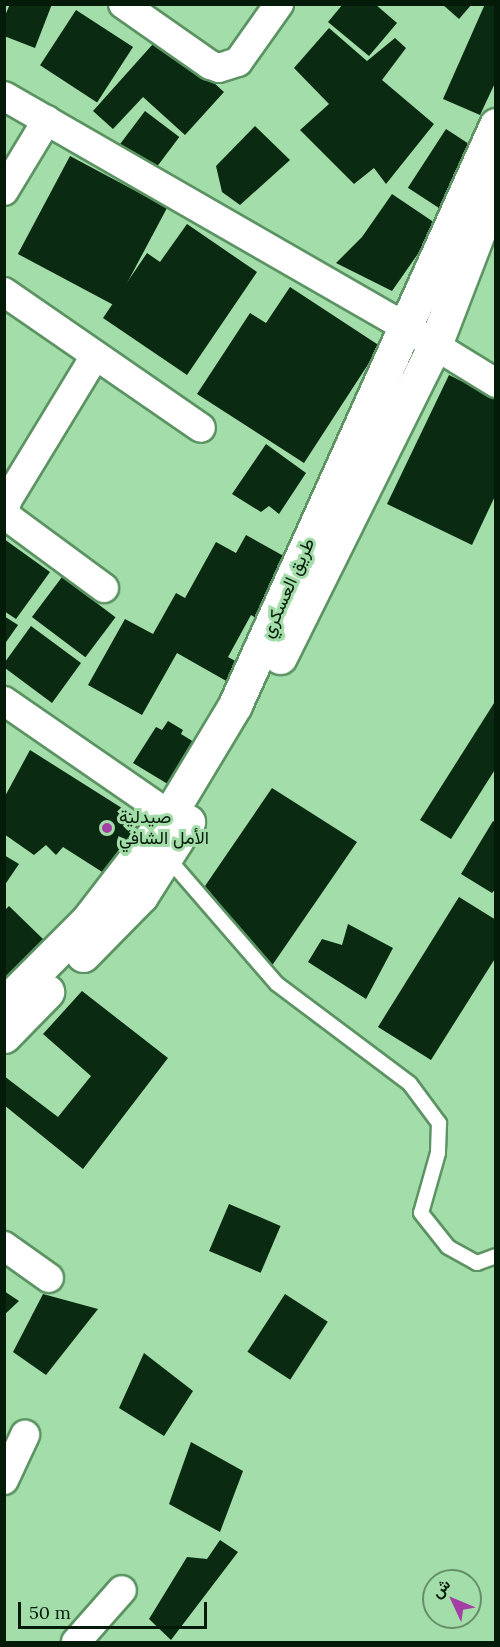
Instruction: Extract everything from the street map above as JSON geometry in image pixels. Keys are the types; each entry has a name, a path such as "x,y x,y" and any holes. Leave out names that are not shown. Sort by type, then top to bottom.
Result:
{"street":[{"path":"123,4 210,65 219,68 238,62 279,4"},
{"path":"4,96 405,327 495,383"},
{"path":"4,191 47,120"},
{"name":"طريق العسكري","path":"4,1004 87,921 169,815 235,705 495,124"},
{"name":"طريق العسكري","path":"4,1036 141,896 239,741 435,345 495,186"},
{"path":"4,292 201,428"},
{"path":"95,356 7,501 5,511 9,518 104,588"},
{"path":"4,701 169,815"},
{"path":"4,1246 49,1278"},
{"path":"4,1480 25,1435"},
{"path":"76,1642 122,1590"}],"lane":[{"path":"166,856 277,984 410,1084 439,1123 438,1153 421,1213 448,1247 477,1263 495,1256"}],"building":[{"path":"10,4 52,4 35,48 4,36 4,18"},
{"path":"343,4 375,4 397,23 369,56 328,22"},
{"path":"442,4 472,4 459,19"},
{"path":"485,4 496,4 496,81 480,115 443,99"},
{"path":"76,10 133,47 97,102 40,65"},
{"path":"329,28 367,61 395,38 406,48 382,80 434,124 386,184 374,168 354,184 300,130 329,104 294,68"},
{"path":"161,35 224,92 185,135 143,97 113,129 93,111"},
{"path":"145,111 179,137 154,170 120,145"},
{"path":"255,126 290,160 240,205 222,192 216,166"},
{"path":"446,129 478,150 440,208 408,188"},
{"path":"70,156 167,208 115,306 18,254"},
{"path":"392,194 438,225 392,291 336,263 362,237"},
{"path":"187,224 257,272 187,375 103,318 147,253 160,262"},
{"path":"290,287 380,346 304,463 197,394 250,313 266,323"},
{"path":"449,375 496,398 496,494 472,545 387,504"},
{"path":"266,444 306,473 279,514 269,506 261,512 232,494"},
{"path":"246,535 289,559 256,618 251,615 228,657 239,663 228,682 177,653 142,715 88,685 125,619 153,634 176,593 185,598 216,542 236,553"},
{"path":"4,539 50,572 16,619 4,611"},
{"path":"62,577 116,617 85,657 32,617"},
{"path":"4,616 18,625 4,645"},
{"path":"31,626 81,663 52,703 5,668 5,662"},
{"path":"496,700 496,768 451,839 420,820"},
{"path":"168,721 183,730 181,734 202,747 176,789 133,763 156,727 162,730"},
{"path":"30,750 144,822 107,875 63,847 56,855 46,845 34,855 4,834 4,798"},
{"path":"272,788 357,842 271,967 205,886"},
{"path":"493,821 496,823 496,888 492,893 461,874"},
{"path":"4,855 19,864 4,886"},
{"path":"459,897 496,920 496,957 431,1060 378,1027"},
{"path":"9,906 44,940 4,979 4,911"},
{"path":"348,924 393,948 366,999 308,962 322,939 342,945"},
{"path":"82,991 168,1058 83,1169 4,1105 4,1076 58,1117 91,1076 43,1034"},
{"path":"229,1204 281,1226 261,1273 209,1251"},
{"path":"4,1291 19,1301 4,1315"},
{"path":"43,1294 98,1309 46,1375 13,1352"},
{"path":"285,1294 328,1322 290,1380 247,1352"},
{"path":"144,1353 193,1391 164,1436 119,1408"},
{"path":"191,1442 243,1471 220,1532 169,1504"},
{"path":"220,1540 238,1552 171,1640 149,1619 187,1557 207,1559"}],"place":[{"name":"صيدلية الأمل الشافي","path":"107,828"}]}
